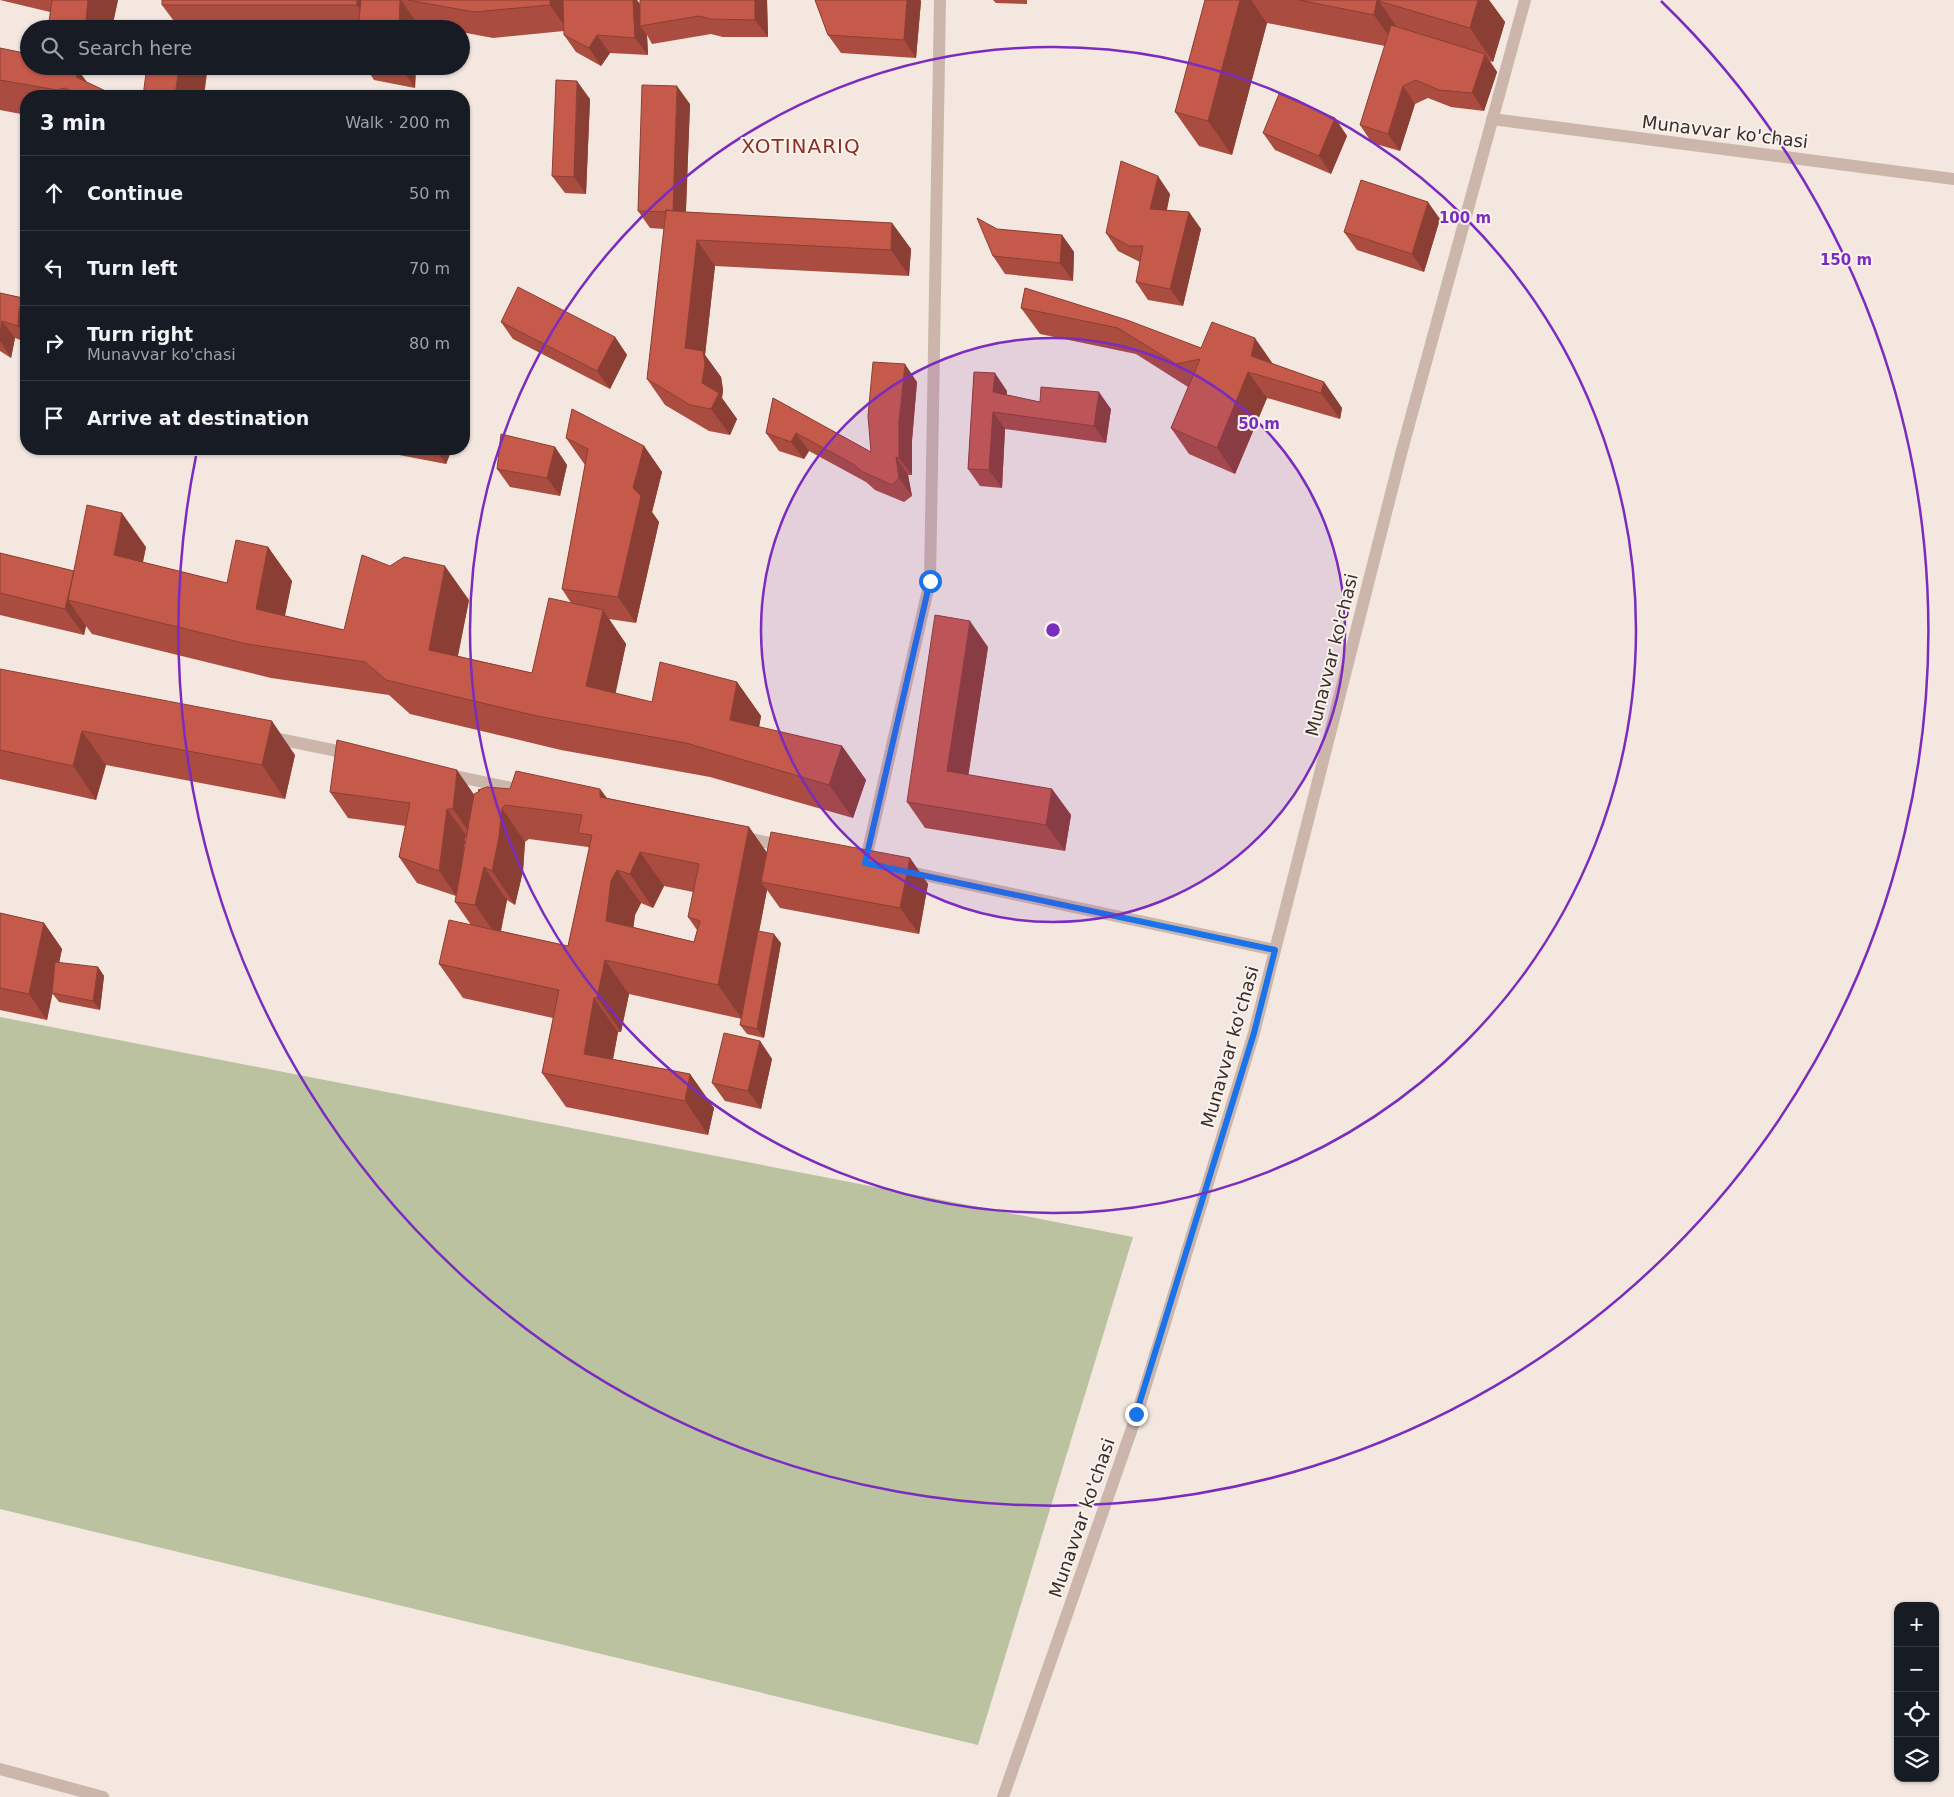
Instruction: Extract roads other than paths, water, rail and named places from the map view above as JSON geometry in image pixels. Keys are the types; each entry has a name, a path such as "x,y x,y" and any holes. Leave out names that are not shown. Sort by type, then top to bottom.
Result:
{"street":[{"path":"865,863 930,581 940,0"},
{"name":"Munavvar ko'chasi","path":"1003,1797 1136,1414 1254,1033 1402,450 1524,0"},
{"name":"Munavvar ko'chasi","path":"1492,119 1954,179"},
{"path":"253,733 360,756"},
{"path":"437,772 534,793"},
{"path":"729,834 797,848"},
{"path":"894,869 1275,950"},
{"path":"0,1769 103,1797"}],"district":[{"name":"XOTINARIQ","path":"801,146"}]}
